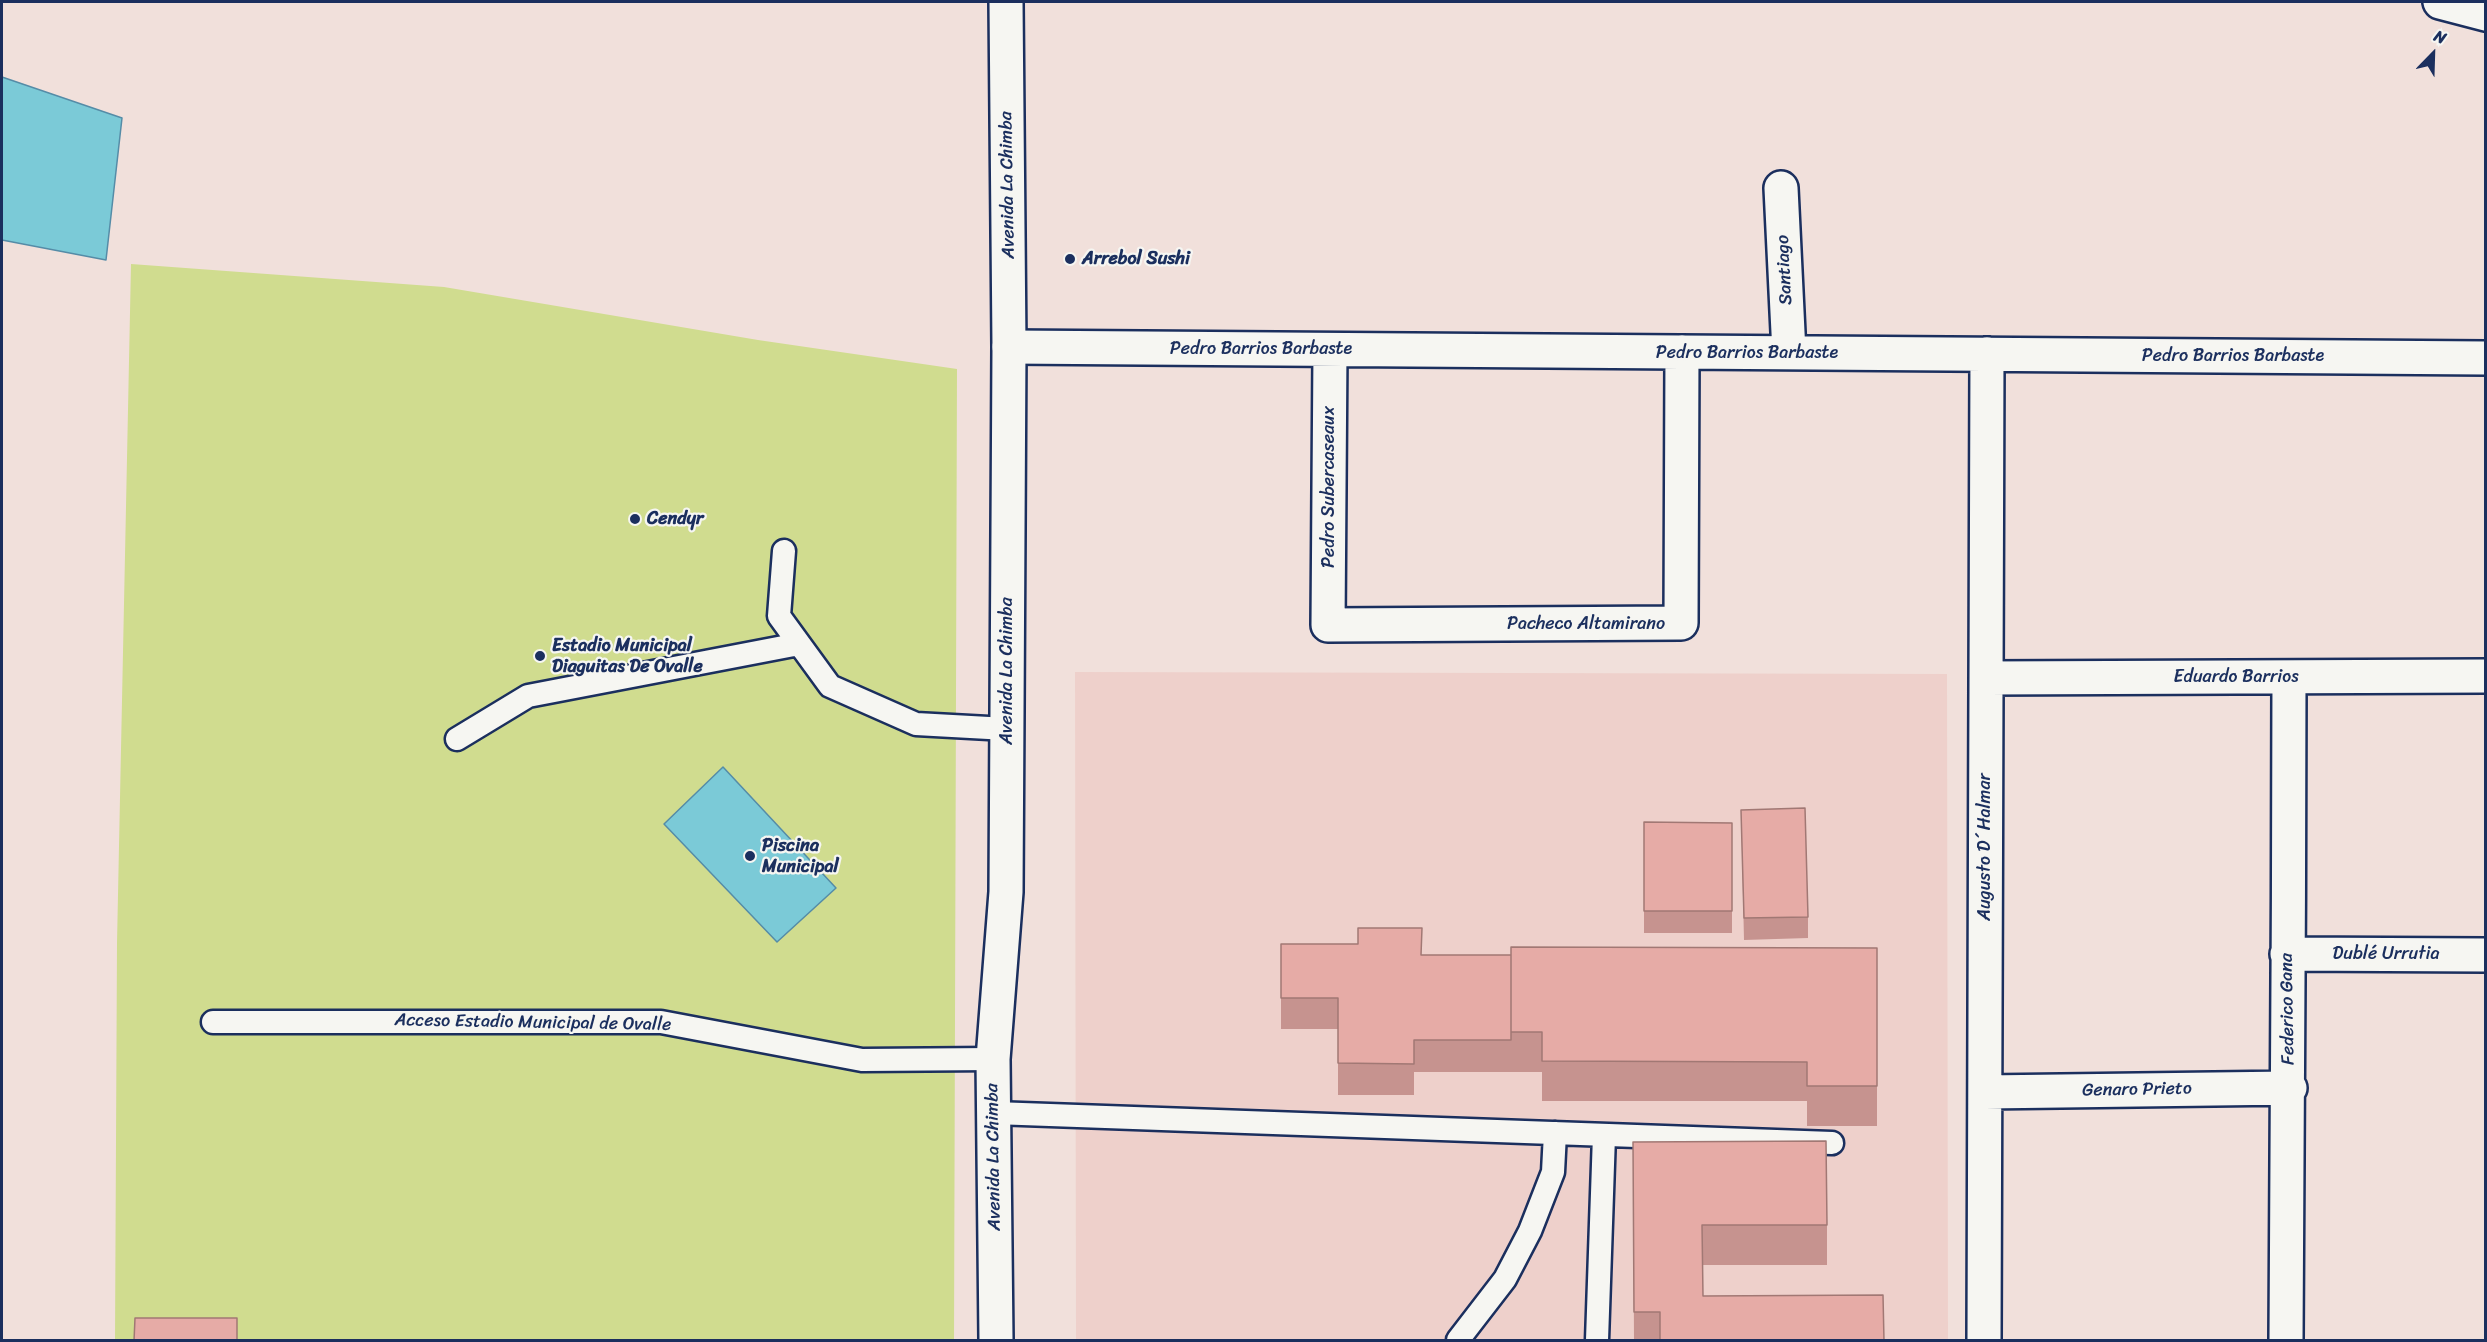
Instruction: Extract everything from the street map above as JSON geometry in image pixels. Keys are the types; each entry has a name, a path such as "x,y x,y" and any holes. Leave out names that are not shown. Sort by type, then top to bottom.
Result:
{"street":[{"name":"Avenida La Chimba","path":"996,1341 993,1059 1006,892 1009,347 1006,2"},
{"path":"2440,2 2486,14"},
{"name":"Santiago","path":"1781,188 1789,353"},
{"name":"Pedro Barrios Barbaste","path":"1009,347 2486,358"},
{"name":"Pedro Subercaseaux","path":"1328,625 1330,350"},
{"name":"Pacheco Altamirano","path":"1328,625 1681,623 1682,352"},
{"name":"Augusto D´Halmar","path":"1984,1341 1988,354"},
{"name":"Eduardo Barrios","path":"1986,678 2486,676"},
{"name":"Federico Gana","path":"2286,1341 2290,1088 2287,954 2289,677"},
{"name":"Dublé Urrutia","path":"2287,954 2486,955"},
{"name":"Genaro Prieto","path":"1985,1092 2290,1088"}],"lane":[{"path":"784,551 779,616 830,686 916,724 1007,729"},
{"path":"457,739 528,696 799,644"},
{"name":"Acceso Estadio Municipal de Ovalle","path":"213,1022 661,1022 862,1060 993,1059"},
{"path":"994,1113 1832,1143"},
{"path":"1458,1341 1505,1279 1530,1231 1553,1172 1555,1133"},
{"path":"1597,1341 1604,1135"}],"shaded area":[{"path":"1075,672 1947,674 1948,1340 1076,1340"}],"green space":[{"name":"Estadio Municipal Diaguitas De Ovalle","path":"131,264 444,287 758,340 957,369 954,1340 115,1340 117,943"}],"water":[{"path":"2,77 122,118 106,260 2,240"},
{"name":"Piscina Municipal","path":"723,767 836,888 777,942 664,824"}],"building":[{"path":"1805,808 1808,917 1744,918 1741,810"},
{"path":"1644,822 1732,823 1732,911 1644,911"},
{"path":"1358,928 1422,928 1421,955 1511,955 1511,1040 1414,1040 1414,1064 1338,1063 1338,998 1281,998 1281,944 1358,944"},
{"path":"1511,947 1877,948 1877,1086 1807,1086 1807,1062 1542,1061 1542,1032 1511,1032"},
{"path":"1826,1141 1827,1225 1702,1225 1703,1296 1883,1295 1884,1341 1660,1341 1660,1312 1634,1312 1633,1142"},
{"path":"135,1318 237,1318 237,1341 134,1341"}],"place":[{"name":"Arrebol Sushi","path":"1070,259"},
{"name":"Cendyr","path":"635,519"},
{"name":"Estadio Municipal Diaguitas De Ovalle","path":"540,656"},
{"name":"Piscina Municipal","path":"750,856"}]}
